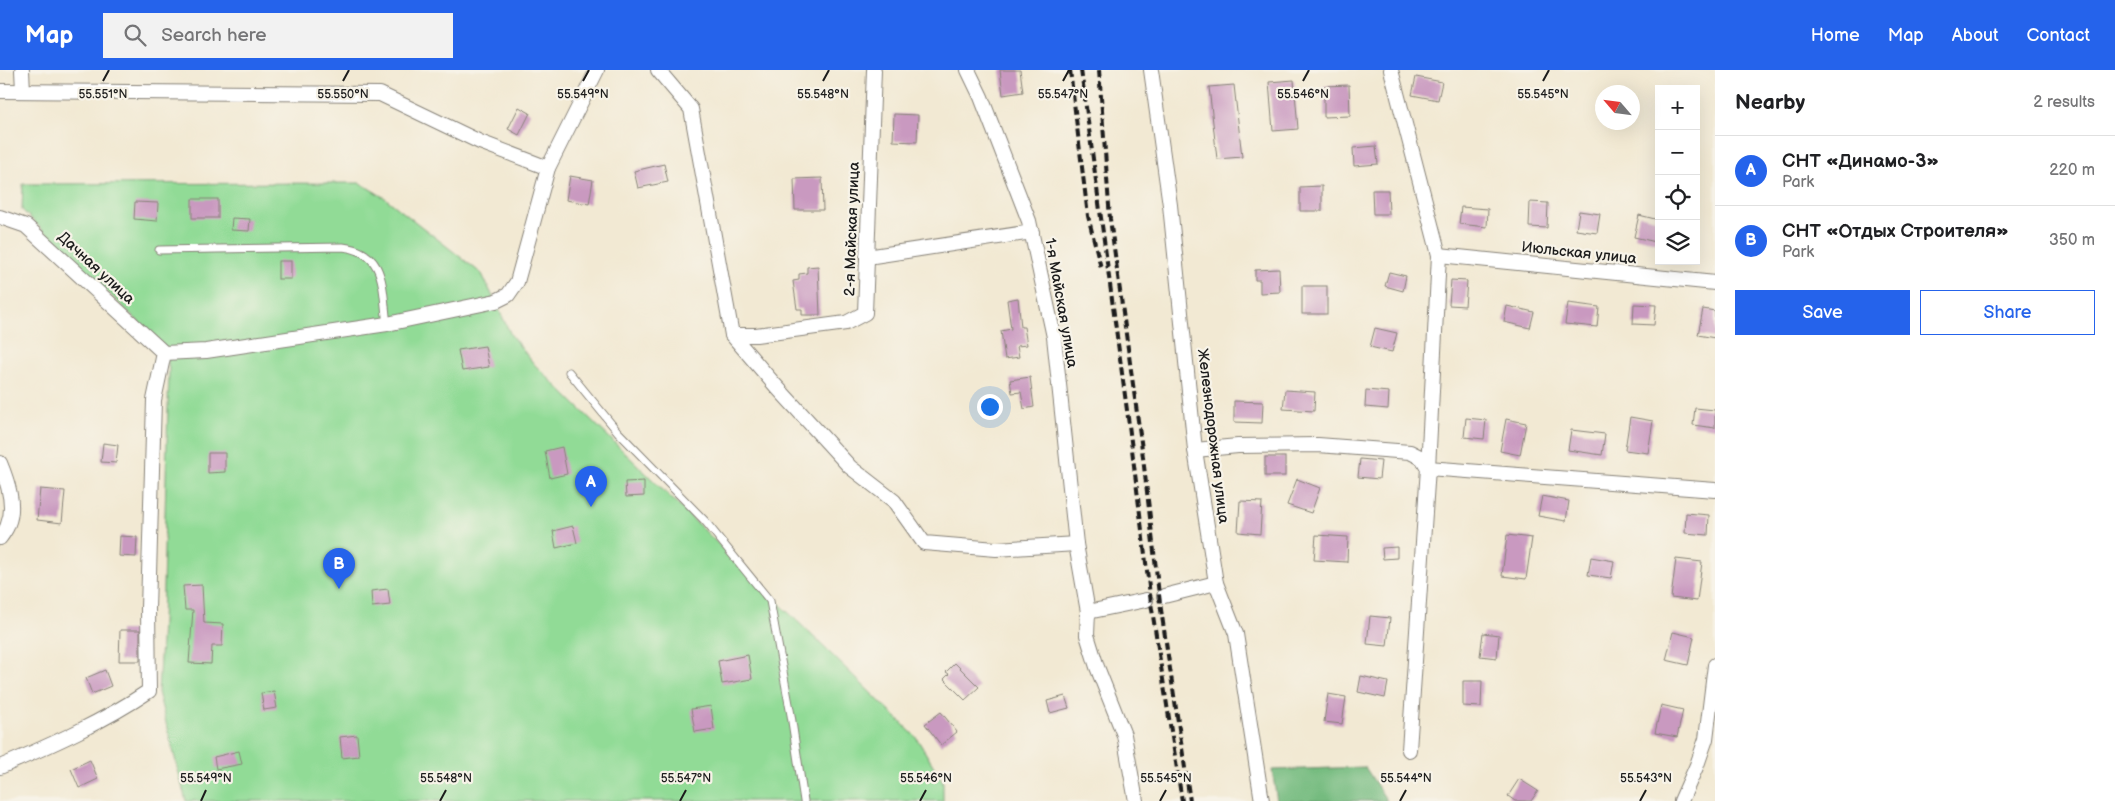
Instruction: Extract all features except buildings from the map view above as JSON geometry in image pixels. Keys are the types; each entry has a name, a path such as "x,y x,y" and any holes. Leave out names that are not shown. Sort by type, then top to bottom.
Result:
{"street":[{"path":"22,70 23,91"},
{"path":"0,767 46,747 149,691 148,608 154,400 164,353 206,351 387,324 496,301 508,295 517,282 548,168 597,70"},
{"path":"658,70 691,108 732,335 775,385 850,467 894,501 924,543 996,549 1076,544"},
{"name":"2-я Майская улица","path":"732,335 756,335 846,323 865,313 874,70"},
{"name":"1-я Майская улица","path":"968,70 984,106 1032,232 1054,337 1076,544 1088,612 1087,634 1097,667 1124,735 1136,801"},
{"name":"Железнодорожная улица","path":"1151,70 1170,205 1195,450 1216,583 1236,634 1262,801"},
{"path":"1391,70 1439,255 1428,468 1409,750"},
{"path":"0,91 380,94 480,142 548,168"},
{"name":"Дачная улица","path":"0,217 8,218 26,226 164,353"},
{"path":"866,257 1032,232"},
{"name":"Июльская улица","path":"1439,255 1715,282"},
{"path":"1195,450 1238,446 1318,445 1410,452 1422,458 1428,468"},
{"path":"0,463 7,482 10,502 9,524 0,538"},
{"path":"1428,468 1715,490"},
{"path":"1164,596 1216,583"},
{"path":"1088,612 1146,600"},
{"path":"1681,801 1706,739 1715,665"}],"lane":[{"path":"159,250 358,248 378,268 387,324"},
{"path":"569,372 618,432 705,520 770,601 791,715 804,801"}],"green space":[{"path":"360,183 385,198 482,274 511,335 534,364 916,737 943,782 943,801 186,801 158,692 162,624 169,370 166,348 22,210 23,184"},
{"path":"1365,767 1387,801 1277,801 1272,770"}],"railway":[{"path":"1070,70 1088,216 1101,268"},
{"path":"1081,70 1151,603 1182,801"},
{"path":"1099,70 1110,219 1142,449 1160,603 1190,801"}],"place":[{"name":"СНТ «Динамо-3»","path":"591,507"},
{"name":"СНТ «Отдых Строителя»","path":"339,589"}]}
